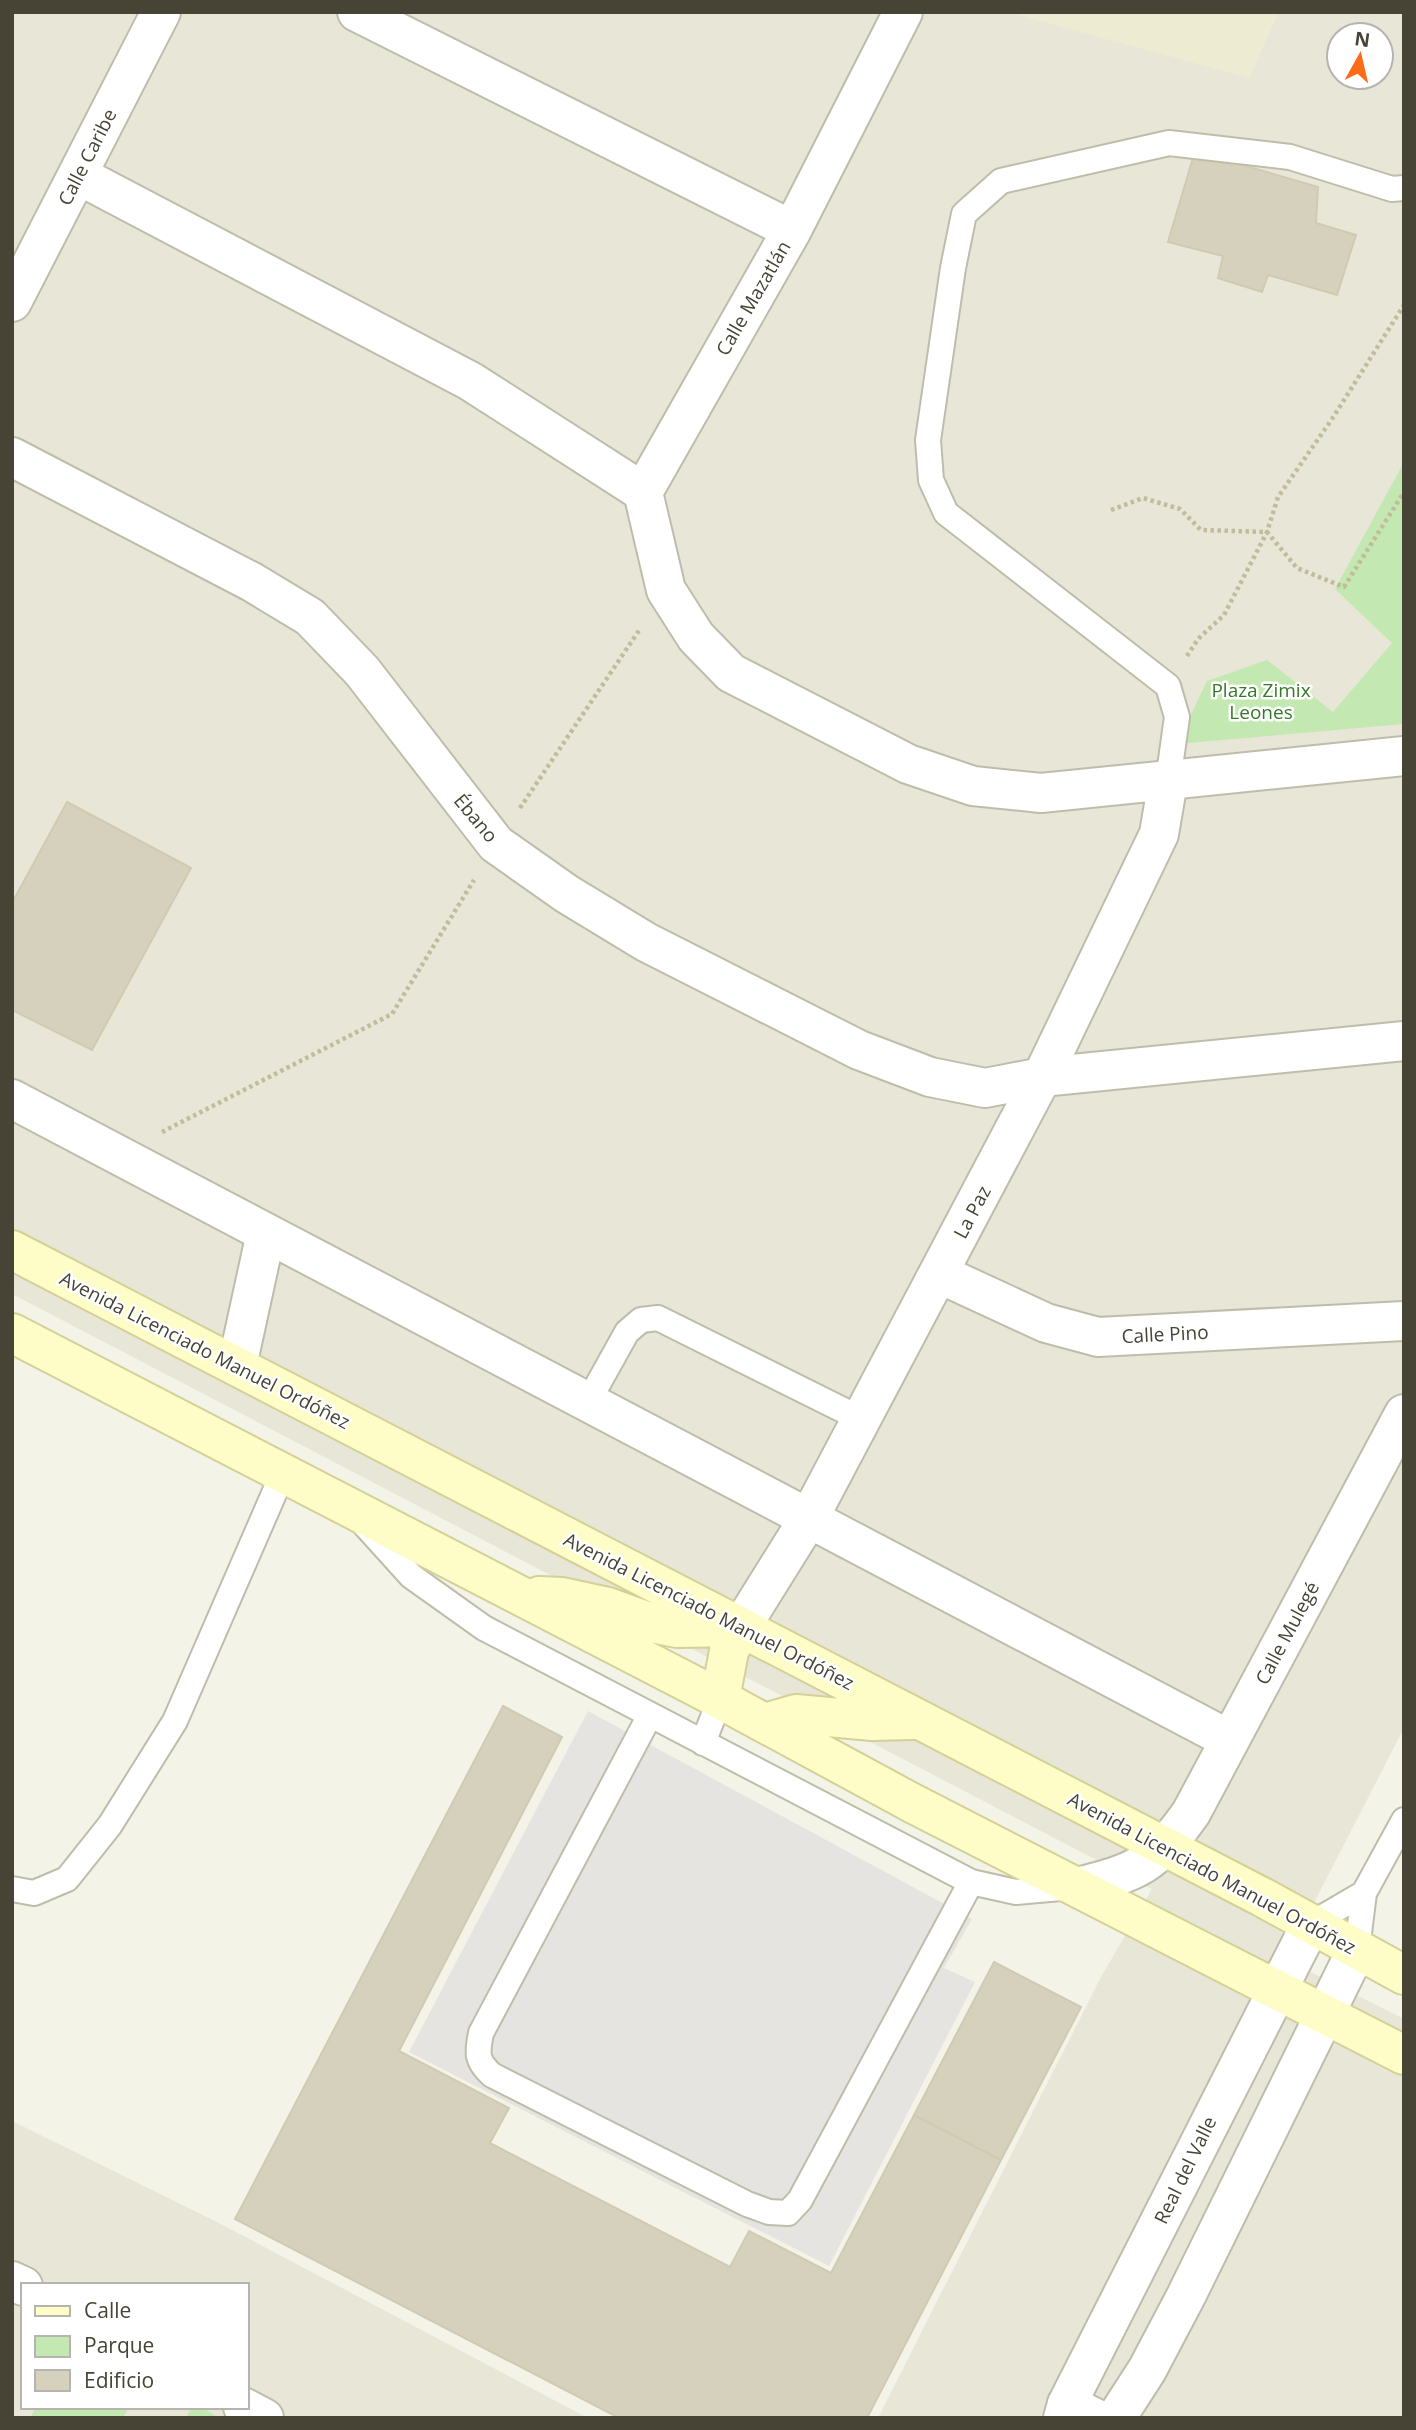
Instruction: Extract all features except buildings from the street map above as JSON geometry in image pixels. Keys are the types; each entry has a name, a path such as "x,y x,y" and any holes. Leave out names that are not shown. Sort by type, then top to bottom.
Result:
{"main road":[{"name":"Avenida Licenciado Manuel Ordóñez","path":"12,1250 1166,1848 1404,1975"},
{"path":"12,1333 1404,2055"},
{"path":"518,1595 562,1597 677,1628 741,1627 729,1651 720,1699"},
{"path":"765,1723 796,1714 872,1721 919,1720"}],"street":[{"name":"Calle Caribe","path":"12,302 161,12"},
{"path":"357,12 792,230"},
{"name":"Calle Mazatlán","path":"643,492 792,230 903,12"},
{"path":"78,175 470,381 643,492 666,590 696,637 731,673 908,764 973,786 1041,793 1404,756"},
{"name":"Ébano","path":"12,457 252,582 310,617 362,671 496,844 567,894 646,942 859,1050 930,1077 985,1088 1042,1077 1404,1041"},
{"name":"La Paz","path":"741,1627 809,1518 863,1420 1042,1077 1159,834 1168,781"},
{"path":"12,1099 1230,1740"},
{"path":"237,1366 266,1233"},
{"name":"Calle Pino","path":"940,1274 1046,1323 1098,1337 1404,1321"},
{"name":"Calle Mulegé","path":"1078,1887 1135,1870 1166,1848 1191,1813 1404,1414"},
{"name":"Real del Valle","path":"1075,2413 1193,2155 1311,1924"},
{"path":"1116,2418 1147,2370 1357,1949"},
{"path":"1193,2155 1243,2180"},
{"path":"247,2409 264,2418"}],"lane":[{"path":"1168,781 1177,717 1168,686 946,513 931,480 928,440 953,268 964,214 1001,181 1169,143 1290,157 1392,189 1404,188"},
{"path":"588,1402 627,1332 641,1320 658,1318 863,1420"},
{"path":"12,1889 34,1893 67,1879 110,1825 175,1721 283,1473"},
{"path":"347,1506 411,1576 484,1628 703,1744 971,1882 1016,1892 1078,1887"},
{"path":"703,1744 720,1699"},
{"path":"650,1715 481,2033 477,2054 481,2064 492,2075 747,2204 769,2212 788,2213 800,2200 971,1882"},
{"path":"1357,1949 1364,1893 1404,1820"},
{"path":"1311,1924 1364,1893"}],"path":[{"path":"1168,686 1198,639 1224,615 1267,531 1279,497 1404,305"},
{"path":"1267,531 1297,568 1344,587 1404,492"},
{"path":"1111,510 1143,498 1180,509 1201,530 1267,531"},
{"path":"118,1154 392,1014 496,844 666,590"}],"shaded area":[{"path":"12,12 1404,12 1404,1728 1285,1959 1404,2019 1404,2418 878,2418 1101,1977 1152,1889 12,1294"},
{"path":"1008,12 1279,12 1249,78"},
{"path":"588,1711 972,1919 944,1968 975,1982 829,2266 409,2052"},
{"path":"12,2121 219,2223 588,2418 12,2418"}],"green space":[{"name":"Plaza Zimix Leones","path":"1404,462 1404,724 1177,744 1207,681 1267,660 1333,712 1392,643 1335,589"},
{"path":"35,2409 128,2409 123,2418 30,2418"},
{"path":"191,2409 204,2409 219,2418 186,2418"}]}
